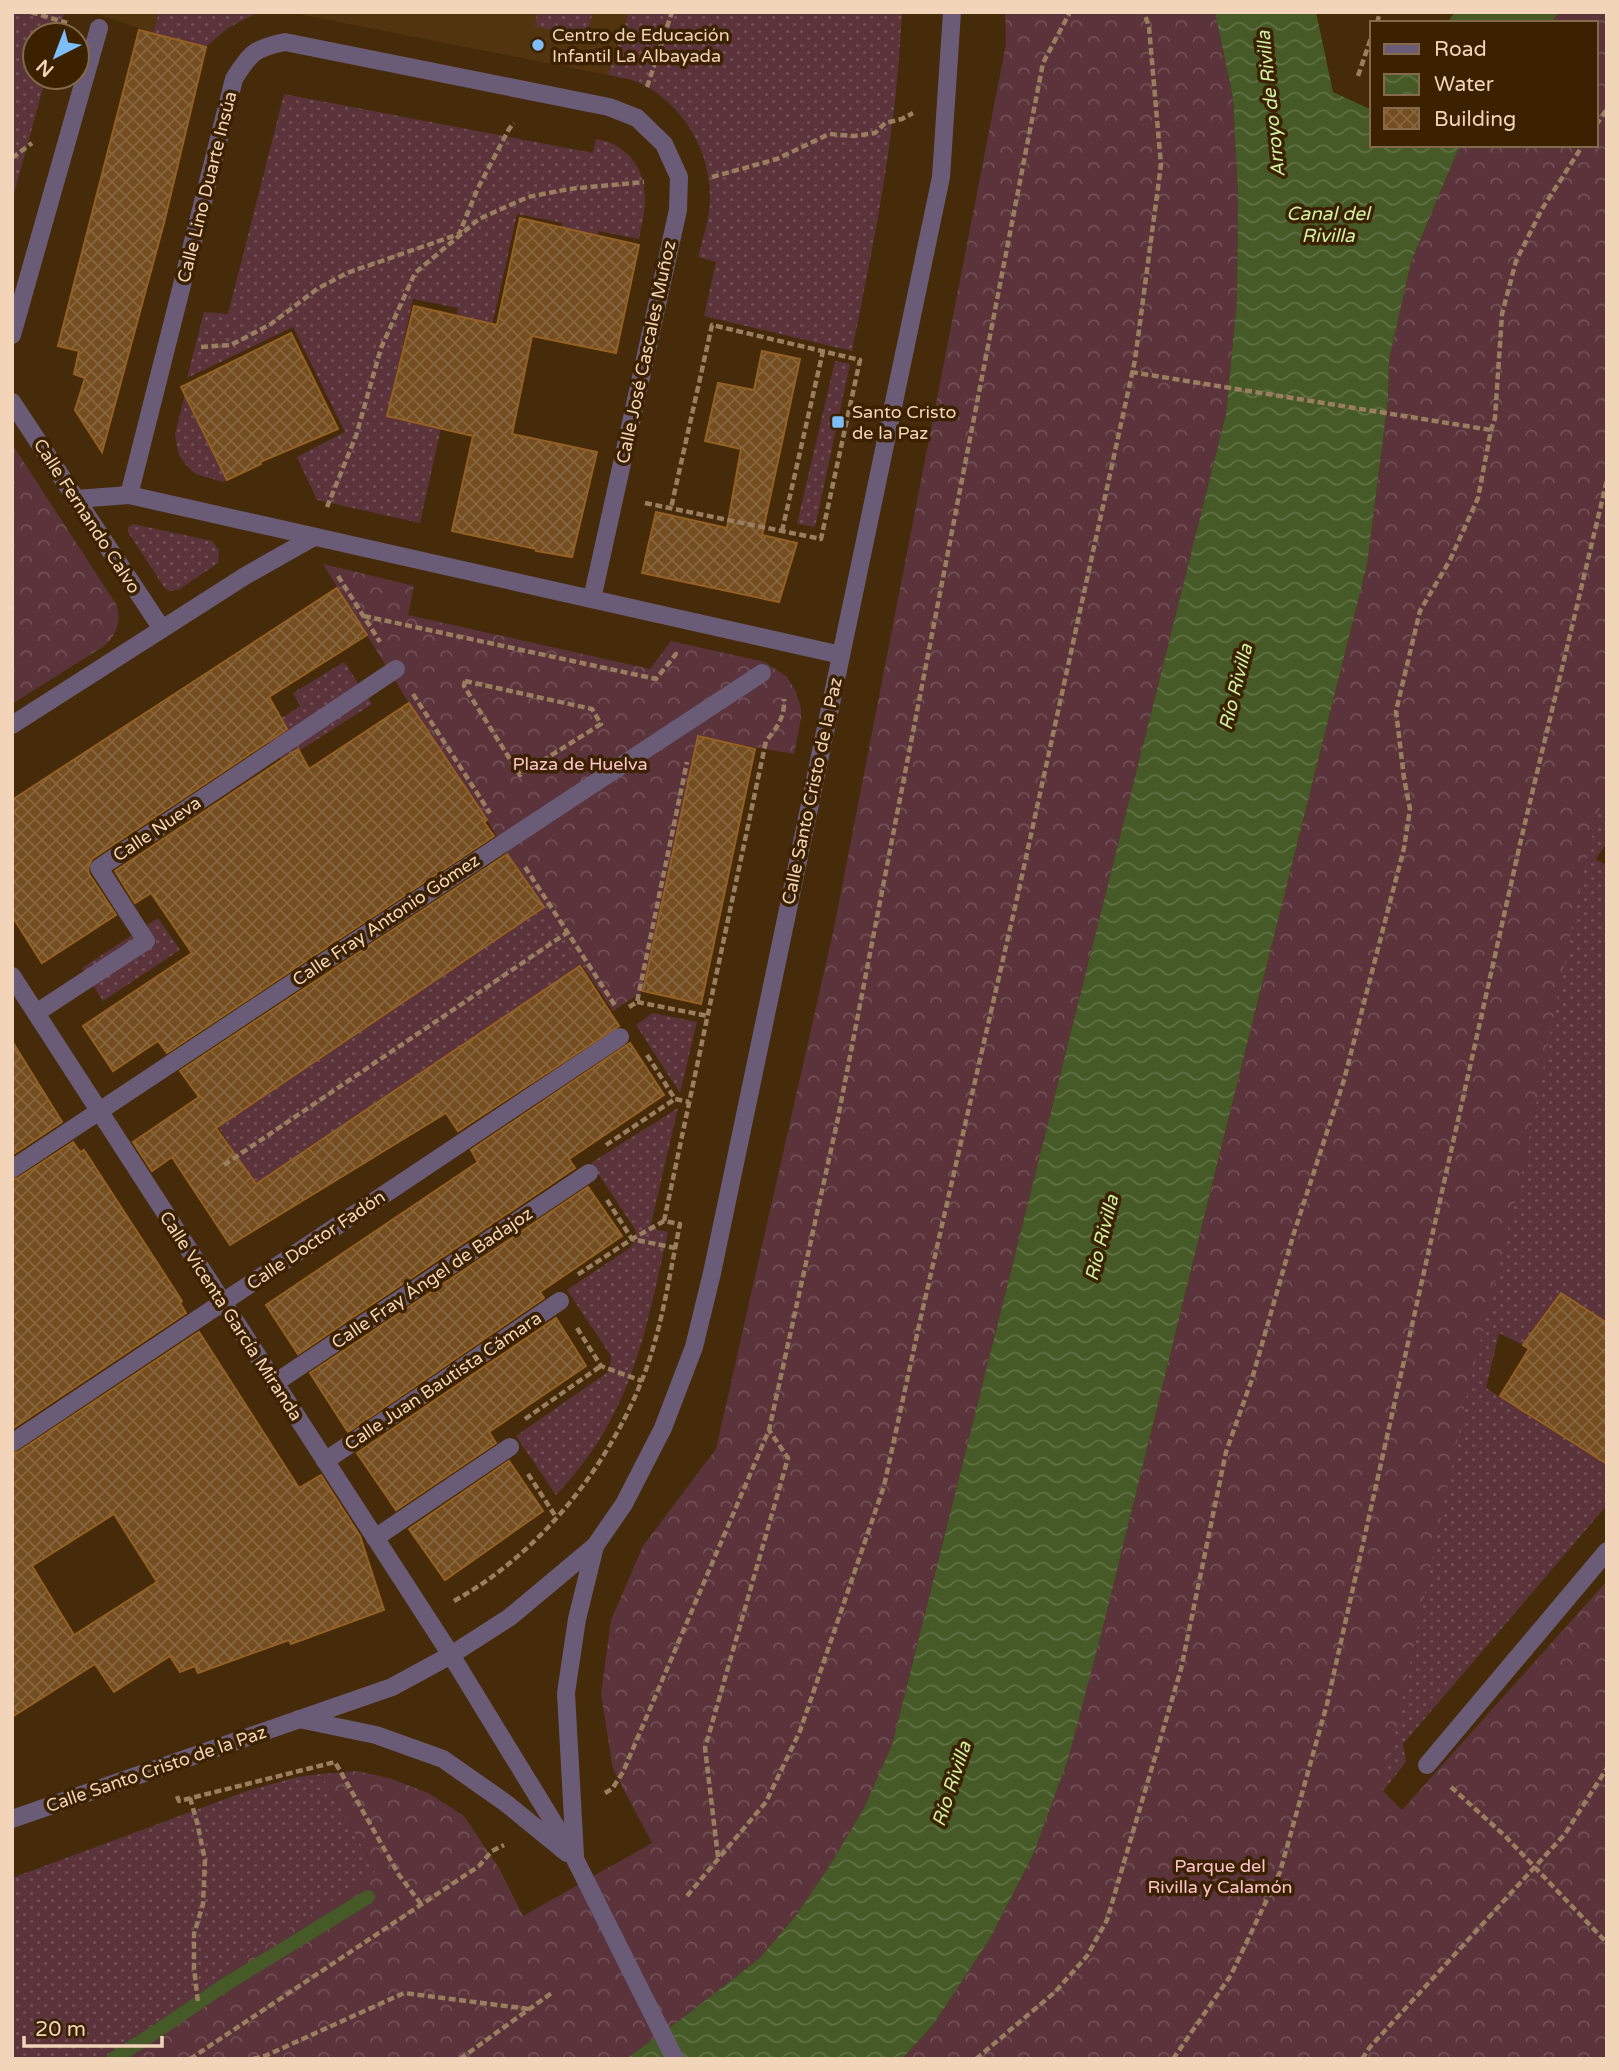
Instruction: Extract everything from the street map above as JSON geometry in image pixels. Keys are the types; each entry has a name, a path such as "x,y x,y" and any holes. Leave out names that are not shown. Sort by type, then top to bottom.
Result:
{"street":[{"name":"Calle Santo Cristo de la Paz","path":"12,1819 392,1687 451,1655 510,1617 595,1546 624,1504 663,1428 694,1347 712,1273 941,177 952,12"},
{"path":"12,335 99,28"},
{"name":"Calle Lino Duarte Insúa","path":"129,495 234,79 247,57 264,47 285,42 609,107 637,118"},
{"name":"Calle José Cascales Muñoz","path":"592,599 678,209 679,177 664,144 637,118"},
{"name":"Calle Fernando Calvo","path":"12,402 162,629"},
{"path":"76,499 129,495 841,655"},
{"path":"12,725 245,576 314,537"},
{"name":"Calle Nueva","path":"36,1013 146,941 100,868 396,669"},
{"name":"Calle Fray Antonio Gómez","path":"12,1169 762,673"},
{"name":"Calle Vicenta García Miranda","path":"12,976 451,1655"},
{"name":"Calle Doctor Fadón","path":"12,1443 620,1037"},
{"name":"Calle Fray Ángel de Badajoz","path":"275,1383 589,1173"},
{"name":"Calle Juan Bautista Cámara","path":"325,1461 560,1301"},
{"path":"374,1538 510,1447"},
{"name":"Calle Santo Cristo de la Paz","path":"578,1865 566,1693 577,1619 595,1546"},
{"path":"1427,1765 1607,1551"},
{"name":"Calle Santo Cristo de la Paz","path":"451,1655 578,1865 675,2059"},
{"name":"Calle Santo Cristo de la Paz","path":"299,1719 376,1735 443,1759 507,1804 578,1865"}],"path":[{"path":"637,118 672,12"},
{"path":"612,1789 623,1772 769,1430 837,1123 1043,63 1070,12"},
{"path":"687,1896 766,1802 800,1731 884,1486 1018,894 1135,359 1161,165 1149,27 1144,12"},
{"path":"1358,76 1370,41"},
{"path":"169,339 204,348 230,345 271,324 317,289 347,273 459,234 478,188 509,129 541,93"},
{"path":"708,1016 637,1002 620,1013 568,933 501,844 314,537 356,436 381,348 415,273 479,219 528,197 569,189 679,177 716,177 777,159 829,134 854,136 875,133 885,123 902,119 946,95"},
{"path":"976,2059 1055,1992 1087,1956 1107,1920 1181,1668 1226,1452 1252,1380 1293,1236 1344,1080 1404,848 1410,809 1396,711 1420,611 1450,560 1478,498 1495,418 1502,314 1516,261 1542,209 1582,147"},
{"path":"643,503 821,539 860,360 712,325 671,508"},
{"path":"782,531 822,351"},
{"path":"1132,372 1491,430"},
{"path":"1173,2059 1231,1975 1280,1872 1327,1704 1517,858 1607,480"},
{"path":"363,615 656,679 676,654"},
{"path":"465,681 592,709 601,724 520,775 464,686 465,681"},
{"path":"637,1002 697,716"},
{"path":"664,1221 766,741"},
{"path":"224,1165 568,933"},
{"path":"645,1052 675,1098 689,1102"},
{"path":"675,1098 582,1161 632,1238 675,1248"},
{"path":"425,1616 467,1594 502,1570 556,1517 592,1471 616,1433 642,1381 660,1318 680,1224 664,1221 632,1238 554,1291 601,1366 642,1381"},
{"path":"556,1517 502,1435 601,1366"},
{"path":"719,1858 705,1748 788,1458 769,1430"},
{"path":"164,1766 179,1801 335,1762 399,1875 421,1904"},
{"path":"1427,1765 1505,1836 1607,1944"},
{"path":"1362,2059 1565,1834 1607,1768"},
{"path":"190,1798 205,1860 203,1904 194,1934 198,2003"},
{"path":"190,2059 479,1866 492,1851"},
{"path":"253,2059 404,1993 529,2009"},
{"path":"460,2059 552,1993"}],"shaded area":[{"path":"92,12 159,12 153,33"},
{"name":"Centro de Educación Infantil La Albayada","path":"288,12 629,12 608,75"}],"green space":[{"path":"12,12 64,12 62,21 21,21 21,91 42,91 12,201"},
{"path":"159,12 259,12 228,28 206,47 153,33"},
{"path":"537,12 593,12 586,38 535,26"},
{"path":"629,12 902,12 897,84 886,169 852,351 704,316 716,262 698,257 710,205 705,162 690,129 666,101 635,81 608,75"},
{"path":"1005,12 1215,12 1233,98 1238,196 1237,299 1226,414 892,1745 864,1808 830,1865 797,1914 760,1958 626,2059 104,2059 146,2033 202,1988 376,1871 321,1774 357,1771 392,1779 428,1793 464,1816 499,1868 523,1916 652,1843 613,1769 601,1694 611,1620 643,1546 716,1449 834,928 1006,44"},
{"name":"Parque del Rivilla y Calamón","path":"1559,12 1607,12 1607,784 1585,862 1521,1178 1467,1395 1383,1791 1402,1810 1607,1581 1607,2059 902,2059 933,2025 989,1940 1033,1855 1103,1627 1367,565 1388,400 1389,360 1411,262 1459,147 1598,147 1598,21 1552,21"},
{"path":"284,94 593,153 596,139 608,142 626,153 633,160 642,178 645,206 639,239 598,231 592,258 556,251 562,223 517,214 488,344 452,336 458,308 413,299 387,416 441,428 420,523 317,500 297,457 345,432 293,327 187,378 204,312 228,314"},
{"path":"835,361 850,364 815,527 797,524"},
{"path":"185,394 227,480 223,482 196,474 179,455 175,435"},
{"path":"12,444 116,604 118,621 115,632 104,646 12,704"},
{"path":"133,524 212,541 219,550 218,563 178,590 170,591 164,587 128,532 128,527"},
{"path":"1607,532 1607,842 1596,859 1607,866 1607,1323 1561,1293 1523,1345 1499,1333 1486,1388 1607,1464 1607,1505 1403,1744 1406,1762 1190,2059"},
{"name":"Plaza de Huelva","path":"323,564 414,586 408,615 650,669 671,641 765,662 787,677 796,692 801,709 794,754 698,737 643,991 613,1011 512,862"},
{"path":"344,662 372,704 282,762 262,731 300,706 293,693"},
{"path":"544,907 582,964 256,1184 246,1170 206,1159 229,1144 218,1126"},
{"path":"158,918 180,950 103,1001 82,968"},
{"path":"653,1013 697,1022 680,1093 636,1025"},
{"path":"678,1108 650,1228 668,1232 632,1372 602,1435 582,1465 556,1495 516,1436 608,1372 611,1356 567,1290 631,1247 636,1237 635,1229 591,1163"},
{"path":"321,1774 376,1871 169,2059 12,2059 12,1878 247,1791 297,1777"}],"water":[{"name":"Canal del Rivilla","path":"1215,12 1316,12 1333,92 1370,109 1370,147 1459,147 1411,262 1389,360 1388,400 1367,565 1068,1759 1033,1855 989,1940 933,2025 902,2059 626,2059 760,1958 797,1914 830,1865 864,1808 892,1745 1226,414 1237,299 1238,196 1233,98"},
{"path":"1455,12 1559,12 1552,21 1448,21"}],"building":[{"path":"139,30 206,47 164,223 102,452 75,410 85,378 74,374 79,351 58,346"},
{"path":"520,218 639,245 616,353 532,336 512,434 597,452 572,557 452,531 473,436 387,416 414,306 497,325"},
{"path":"291,333 338,429 260,462 261,464 227,480 181,387"},
{"path":"762,351 800,359 762,535 797,543 779,602 642,573 656,512 727,528 741,449 705,441 718,383 754,390"},
{"path":"337,588 367,635 269,697 287,729 92,859 88,868 89,874 116,915 42,963 12,916 12,800"},
{"path":"409,703 487,820 484,822 494,836 167,1053 158,1041 113,1071 83,1026 192,953 151,893 135,903 115,871 298,749 309,769"},
{"path":"698,736 755,749 701,1004 643,991"},
{"path":"507,854 544,907 216,1128 256,1184 580,966 619,1026 458,1131 446,1113 230,1245 172,1157 152,1171 133,1142 199,1097 180,1071"},
{"path":"12,1041 62,1122 12,1155"},
{"path":"630,1043 664,1095 569,1159 575,1168 298,1354 266,1305 478,1162 471,1150"},
{"path":"73,1142 80,1152 84,1150 182,1301 180,1303 186,1313 12,1429 12,1180"},
{"path":"588,1187 622,1236 540,1292 544,1298 348,1432 310,1373"},
{"path":"1561,1293 1607,1323 1607,1464 1500,1396 1529,1349 1523,1345"},
{"path":"556,1318 586,1366 489,1432 496,1443 396,1510 357,1453"},
{"path":"199,1332 299,1488 321,1475 360,1536 384,1610 291,1644 289,1640 198,1673 195,1666 180,1672 170,1656 114,1692 95,1664 12,1717 12,1454","holes":["114,1514 157,1582 74,1635 32,1566"]},
{"path":"509,1461 543,1511 445,1580 409,1529"}],"waterway":[{"path":"113,2059 220,1988 368,1897"}],"place":[{"name":"Centro de Educación Infantil La Albayada","path":"538,45"},
{"name":"Santo Cristo de la Paz","path":"838,422"}],"water label":[{"name":"Arroyo de Rivilla","path":"1271,104"},
{"name":"Río Rivilla","path":"1236,687"},
{"name":"Río Rivilla","path":"1102,1238"},
{"name":"Río Rivilla","path":"952,1784"}]}
